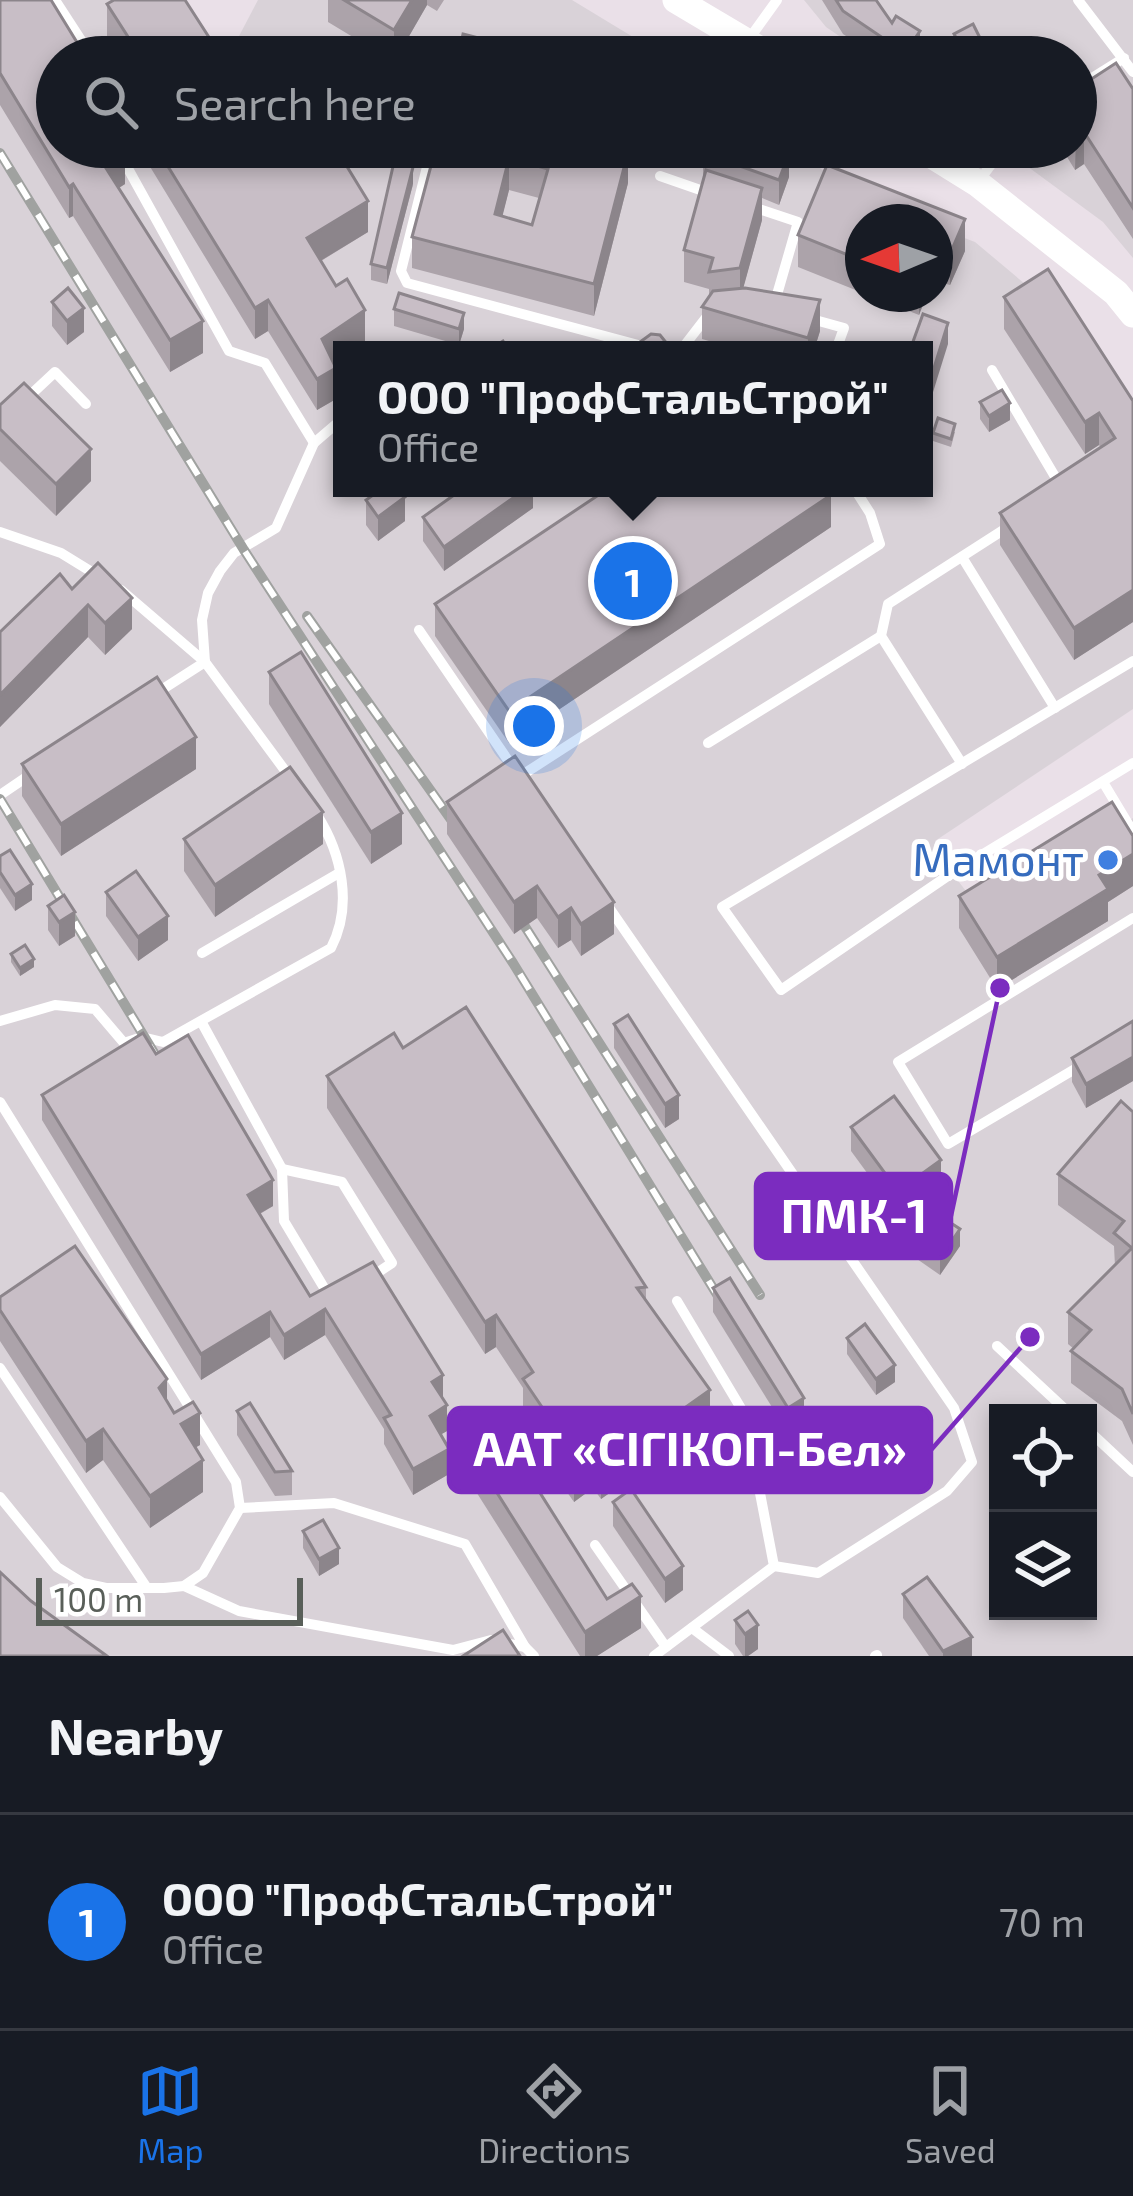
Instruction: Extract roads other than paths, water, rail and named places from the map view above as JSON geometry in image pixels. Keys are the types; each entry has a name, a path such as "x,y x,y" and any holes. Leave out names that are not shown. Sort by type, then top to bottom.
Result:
{"street":[{"path":"676,0 737,36"},
{"path":"953,168 1116,293 1133,314"}],"lane":[{"path":"55,0 78,36"},
{"path":"751,36 777,0"},
{"path":"1078,0 1133,72"},
{"path":"1097,75 1124,58"},
{"path":"127,168 229,351 265,363 314,443"},
{"path":"427,168 401,271 407,283 623,341"},
{"path":"977,183 988,168"},
{"path":"660,176 719,196"},
{"path":"739,202 798,222 773,308"},
{"path":"758,308 844,328 839,341"},
{"path":"688,341 708,314 726,310"},
{"path":"992,370 1063,491 1046,502"},
{"path":"14,412 55,372 86,404"},
{"path":"205,662 202,620 208,593 234,553 276,528 314,443 333,427"},
{"path":"520,777 880,544 860,497"},
{"path":"962,764 881,636 888,604 1012,524"},
{"path":"0,532 61,554 127,593 205,662 302,794"},
{"path":"962,557 1055,708"},
{"path":"68,584 85,568"},
{"path":"419,630 533,796"},
{"path":"708,743 881,636"},
{"path":"1133,661 722,907 782,990 952,873 1133,763"},
{"path":"149,698 205,662"},
{"path":"0,795 37,770"},
{"path":"1103,782 1133,832"},
{"path":"0,1021 55,1005 95,1009 124,1043 142,1037 164,1042 332,948 343,926 339,873 332,839 312,809"},
{"path":"202,953 339,873"},
{"path":"601,895 954,1408 972,1462 947,1491 818,1574 774,1566 654,1656"},
{"path":"1092,1059 948,1144 898,1062 1133,919"},
{"path":"202,1023 282,1168 284,1221 326,1291 349,1291 392,1264 342,1182 282,1168"},
{"path":"0,1102 236,1482 240,1508 203,1573 184,1586"},
{"path":"677,1301 746,1415 774,1566"},
{"path":"997,1346 1059,1404"},
{"path":"0,1368 147,1588"},
{"path":"1097,1438 1133,1472"},
{"path":"0,1497 57,1567 82,1583 106,1588 184,1586 239,1611 453,1650 491,1640 530,1652"},
{"path":"240,1508 334,1503 465,1544 530,1652"},
{"path":"596,1545 666,1647"},
{"path":"692,1628 729,1656"}],"railway":[{"path":"0,153 244,550 513,963 729,1314"},
{"path":"307,616 467,842"},
{"path":"0,799 159,1061"},
{"path":"508,900 760,1295"}],"place":[{"name":"ООО \"ПрофСтальСтрой\"","path":"633,581"},
{"name":"Мамонт","path":"1108,860"},
{"name":"ПМК-1","path":"1000,988"},
{"name":"ААТ «СІГІКОП-Бел»","path":"1030,1337"}]}
